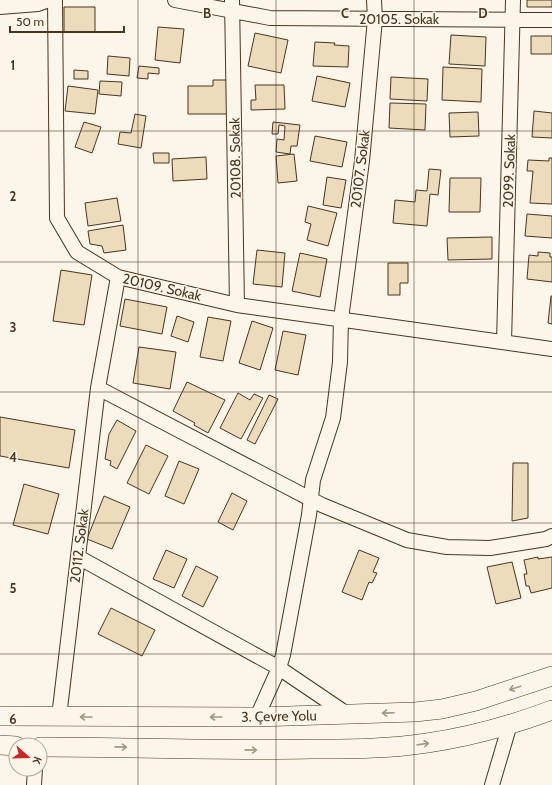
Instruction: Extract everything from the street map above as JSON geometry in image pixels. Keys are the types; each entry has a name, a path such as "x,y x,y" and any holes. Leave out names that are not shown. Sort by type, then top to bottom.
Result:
{"main road":[{"name":"3. Çevre Yolu","path":"0,716 60,710 258,717 394,713 442,709 476,701 552,676"},
{"path":"48,746 264,750 391,748 446,740 510,724 552,710"}],"street":[{"path":"0,7 38,4 49,0"},
{"name":"20109. Sokak","path":"56,0 57,218 77,252 118,277 237,305 552,349"},
{"name":"20105. Sokak","path":"175,0 232,6 270,18 552,20"},
{"name":"20107. Sokak","path":"258,717 280,668 310,515 305,495 312,480 333,418 340,362 341,319 362,161 375,19 374,0"},
{"name":"2099. Sokak","path":"504,342 513,0"},
{"name":"20108. Sokak","path":"232,6 237,305"},
{"name":"20112. Sokak","path":"60,710 98,388 118,277"},
{"path":"98,388 305,495 368,525 406,540 447,547 490,548 546,539 552,536"},
{"path":"78,557 280,668 347,714"},
{"path":"492,785 510,724"}],"building":[{"path":"527,0 552,0 552,7 527,7"},
{"path":"64,7 95,7 95,32 64,32"},
{"path":"158,27 184,29 180,63 155,60"},
{"path":"255,33 288,40 281,73 248,66"},
{"path":"451,35 486,37 485,66 449,64"},
{"path":"531,36 552,36 552,54 531,54"},
{"path":"315,42 335,43 334,45 349,46 348,67 313,66"},
{"path":"108,56 130,58 129,76 107,74"},
{"path":"139,66 159,68 159,74 148,73 148,79 137,78"},
{"path":"443,67 482,69 481,102 442,100"},
{"path":"74,70 88,71 88,79 74,79"},
{"path":"317,76 350,83 345,107 312,101"},
{"path":"391,77 428,79 427,101 390,99"},
{"path":"213,80 227,80 227,114 188,114 188,86 213,86"},
{"path":"100,81 122,82 121,96 99,94"},
{"path":"255,85 284,85 285,109 251,110 251,100 256,100"},
{"path":"68,86 98,90 95,114 65,111"},
{"path":"390,103 426,104 425,130 389,128"},
{"path":"534,111 552,113 552,138 532,137"},
{"path":"478,112 479,136 450,137 449,113"},
{"path":"135,114 146,116 141,148 118,144 120,132 131,133"},
{"path":"84,122 101,127 92,153 75,147"},
{"path":"273,122 300,125 297,146 291,146 290,154 276,152 277,139 284,140 285,126 279,125 278,134 272,134"},
{"path":"315,136 347,142 342,167 310,161"},
{"path":"153,153 169,153 169,163 154,163"},
{"path":"294,154 297,181 278,183 276,156"},
{"path":"206,157 207,179 173,181 172,159"},
{"path":"549,158 552,158 552,204 530,203 533,171 527,171 528,160 549,161"},
{"path":"429,169 441,170 438,195 430,194 427,226 393,223 395,200 415,202 416,190 427,191"},
{"path":"327,177 346,180 341,208 323,205"},
{"path":"450,178 481,178 480,212 449,212"},
{"path":"117,198 121,221 88,226 85,203"},
{"path":"308,206 337,213 328,246 307,240 311,224 305,222"},
{"path":"527,214 552,216 552,238 525,236"},
{"path":"123,225 126,250 104,253 102,246 90,244 88,231"},
{"path":"492,237 492,259 448,260 447,238"},
{"path":"257,250 285,253 282,287 253,284"},
{"path":"538,252 550,253 550,257 552,257 552,282 527,279 529,255 538,256"},
{"path":"300,253 327,259 320,297 292,291"},
{"path":"388,263 408,263 408,283 400,283 400,295 388,295"},
{"path":"61,270 92,275 84,325 53,321"},
{"path":"552,296 552,324 548,323"},
{"path":"125,299 167,307 162,334 120,326"},
{"path":"177,316 194,322 188,342 171,336"},
{"path":"208,317 231,321 223,361 200,357"},
{"path":"252,321 273,328 260,370 239,363"},
{"path":"283,331 306,335 298,375 275,370"},
{"path":"139,347 176,352 170,389 133,383"},
{"path":"187,382 225,400 208,433 194,425 195,423 173,411"},
{"path":"238,393 250,400 254,394 263,398 241,439 220,428"},
{"path":"269,395 278,399 255,444 247,440"},
{"path":"0,417 75,430 69,468 0,456"},
{"path":"117,420 136,431 117,469 110,465 111,461 105,459 109,434"},
{"path":"146,445 168,456 149,494 127,483"},
{"path":"179,461 199,469 184,504 165,496"},
{"path":"513,463 528,463 528,518 512,521"},
{"path":"24,484 59,494 48,534 13,525"},
{"path":"232,493 247,501 233,530 218,522"},
{"path":"104,496 130,507 112,549 87,539"},
{"path":"166,550 187,559 174,588 153,579"},
{"path":"359,550 379,558 373,572 377,573 372,583 369,582 362,600 342,592"},
{"path":"538,557 538,559 552,557 552,588 531,593 529,586 526,586 524,574 527,574 524,560"},
{"path":"512,562 521,598 496,604 487,567"},
{"path":"196,566 218,577 203,607 182,596"},
{"path":"111,608 155,630 142,656 98,634"}]}
